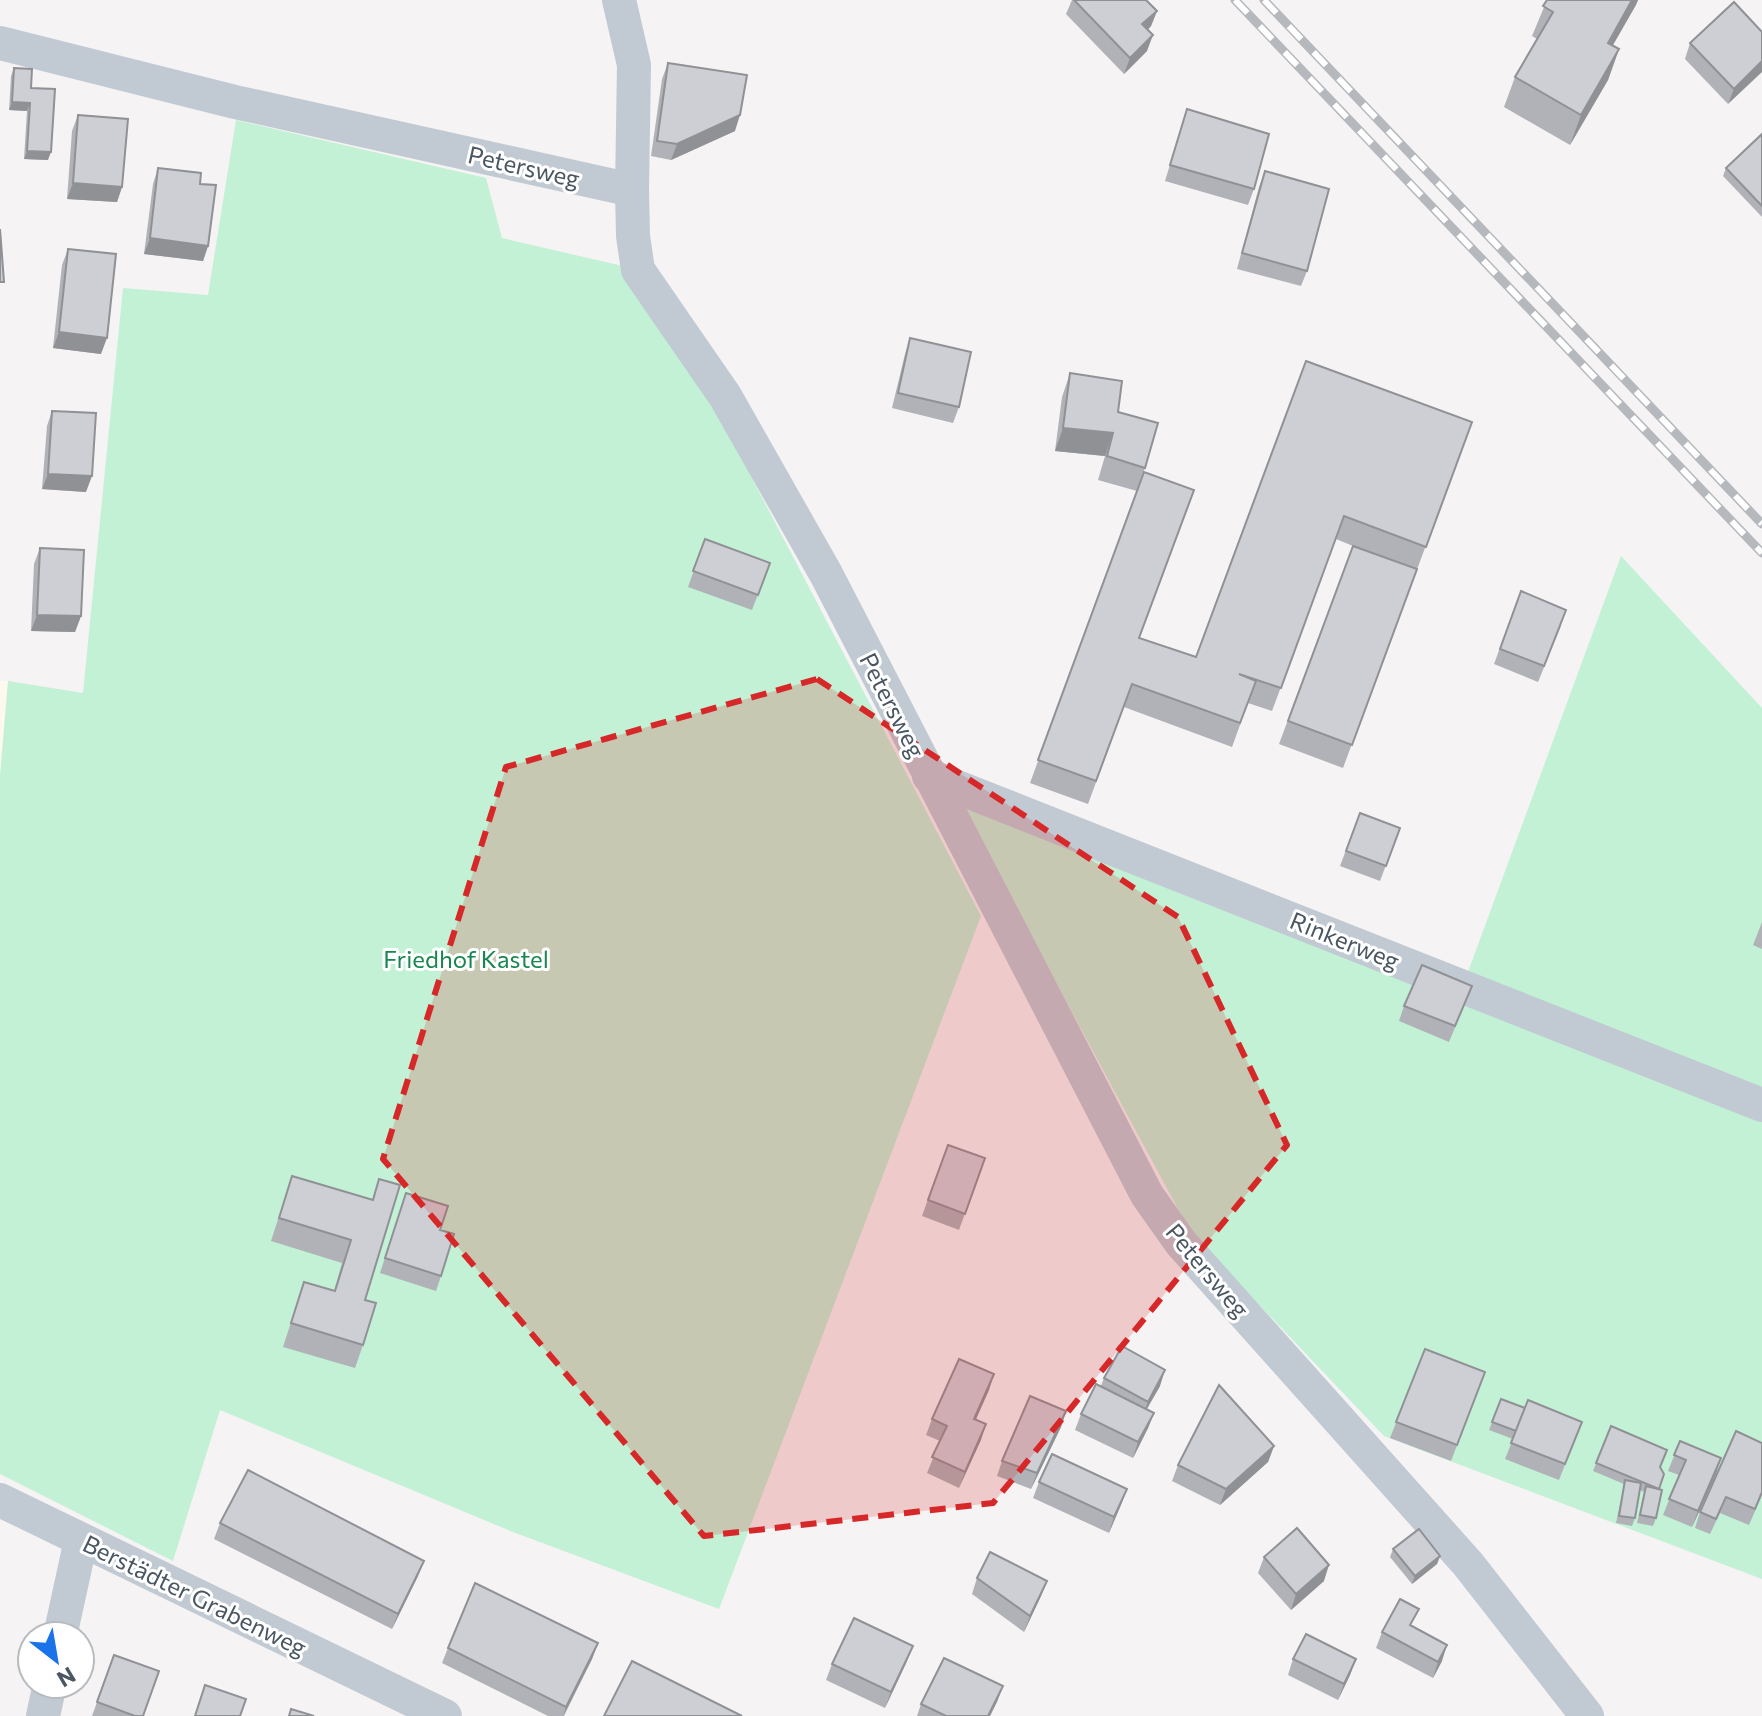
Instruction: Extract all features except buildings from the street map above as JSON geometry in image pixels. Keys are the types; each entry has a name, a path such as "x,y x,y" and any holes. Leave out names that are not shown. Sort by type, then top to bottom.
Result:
{"street":[{"path":"619,0 634,65 632,190"},
{"name":"Petersweg","path":"0,43 235,102 632,190 633,236 638,270 725,396 826,574 1147,1195 1181,1243 1468,1564 1587,1716"},
{"name":"Rinkerweg","path":"929,776 1762,1105"},
{"name":"Berstädter Grabenweg","path":"0,1500 387,1703 445,1716"},
{"path":"64,1620 81,1540"}],"highlighted area":[{"path":"817,679 1178,917 1287,1145 993,1503 704,1536 383,1159 506,767"}],"shaded area":[{"path":"0,681 8,681 0,776"}],"green space":[{"name":"Friedhof Kastel","path":"236,120 486,178 502,238 627,267 712,402 981,916 719,1609 513,1532 220,1410 173,1561 0,1474 0,776 8,681 83,693 123,288 208,295"},
{"path":"1621,556 1762,708 1762,1579 1384,1436 1191,1233 957,799 1465,980"}],"railway":[{"path":"1235,0 1762,553"},
{"path":"1264,0 1762,524"}]}
